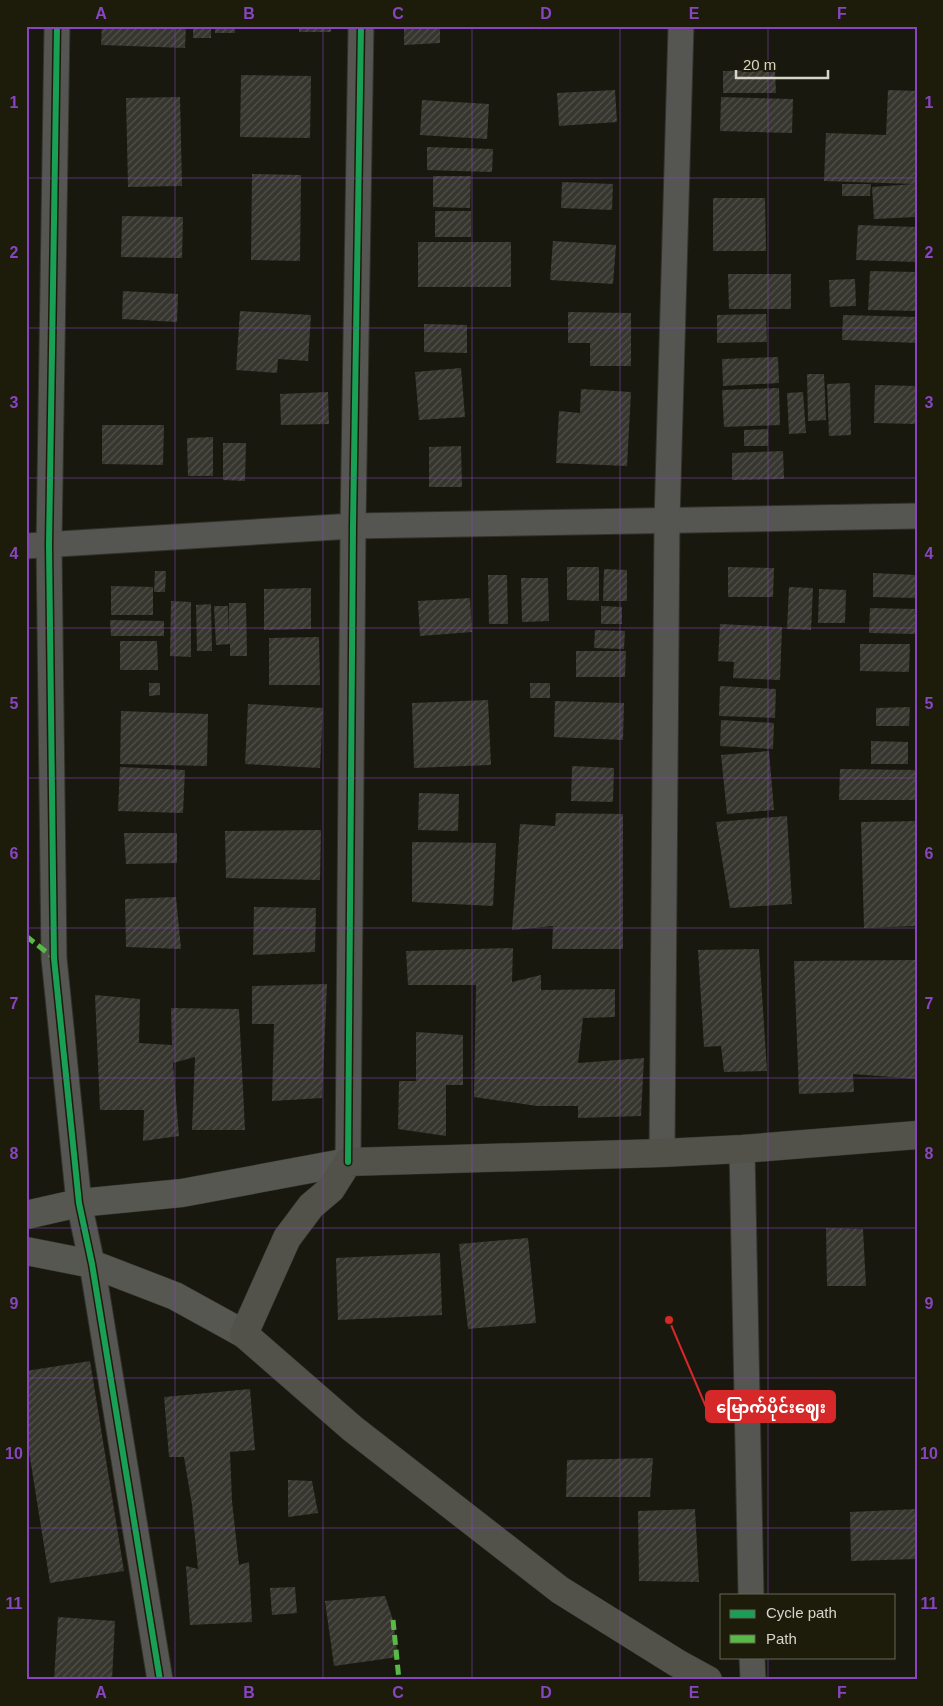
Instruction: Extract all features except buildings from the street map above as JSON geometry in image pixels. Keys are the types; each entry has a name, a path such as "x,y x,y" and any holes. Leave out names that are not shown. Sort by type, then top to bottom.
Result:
{"highway":[{"path":"708,1680 677,1663 560,1590 353,1429 244,1334 287,1238 311,1206 331,1189 348,1162 662,1153 742,1149 917,1135"}],"main road":[{"path":"26,1215 79,1202 182,1194 348,1162"},
{"path":"26,1251 92,1264 175,1296 244,1334"}],"street":[{"path":"57,26 37,545 54,958 79,1202 92,1264 160,1680"},
{"path":"348,1162 353,526 361,26"},
{"path":"662,1153 667,521 681,26"},
{"path":"37,545 353,526 917,516"},
{"path":"742,1149 751,1594"},
{"path":"752,1658 753,1680"}],"marked path":[{"path":"26,936 54,958"},
{"path":"393,1620 399,1680"}],"cycle path":[{"path":"57,26 49,545 54,958 79,1203 92,1264 160,1680"},
{"path":"348,1162 353,526 361,26"}],"place":[{"name":"မြောက်ပိုင်းဈေး","path":"669,1320"}]}
